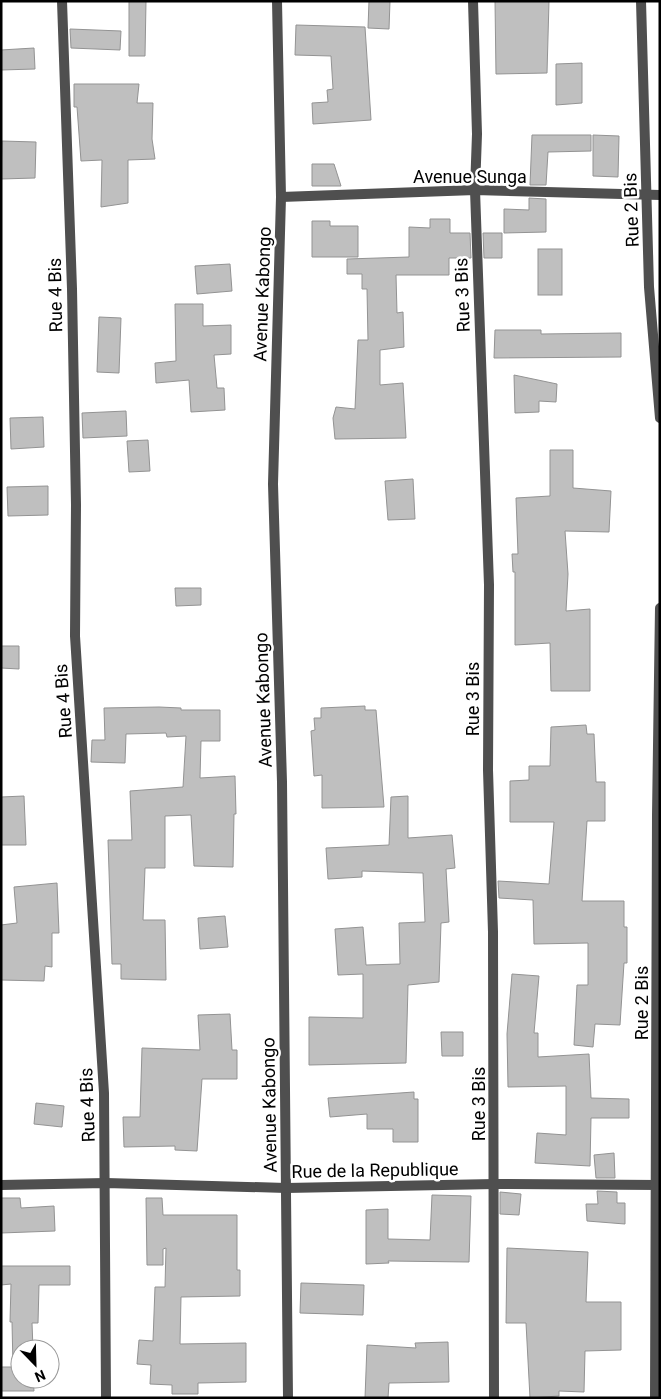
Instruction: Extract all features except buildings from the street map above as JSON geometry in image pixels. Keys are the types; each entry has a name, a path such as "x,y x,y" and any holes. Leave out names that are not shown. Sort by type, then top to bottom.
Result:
{"street":[{"name":"Rue 4 Bis","path":"62,1 72,289 76,506 75,636 104,1093 106,1398"},
{"name":"Avenue Kabongo","path":"277,1 281,197 273,484 282,782 288,1398"},
{"name":"Rue 3 Bis","path":"473,1 477,134 475,190 489,585 488,770 493,932 495,1184 494,1398"},
{"name":"Rue 2 Bis","path":"641,1 650,287 660,418"},
{"name":"Avenue Sunga","path":"281,197 475,190 660,195"},
{"name":"Rue 2 Bis","path":"655,1398 658,1185 656,815 660,608"},
{"name":"Rue de la Republique","path":"1,1185 106,1183 286,1188 495,1184 658,1185"}]}
